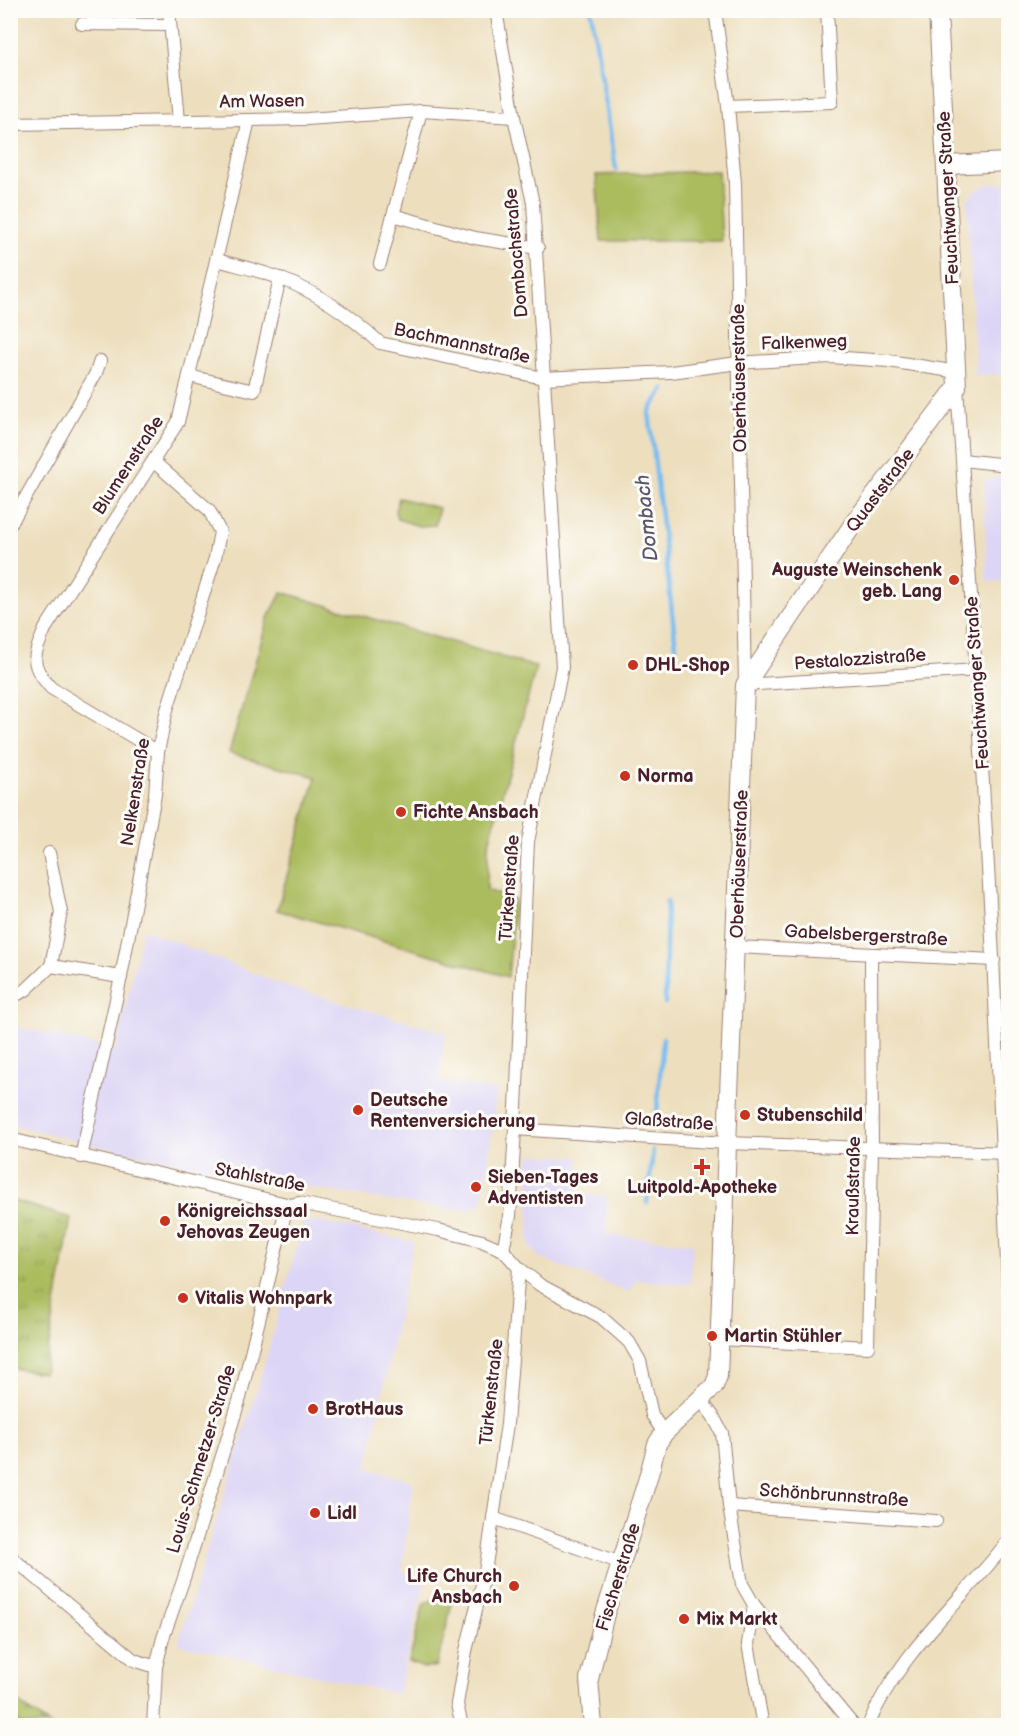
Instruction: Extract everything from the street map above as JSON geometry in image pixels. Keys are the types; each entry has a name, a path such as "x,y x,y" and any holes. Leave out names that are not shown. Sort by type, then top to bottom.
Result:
{"street":[{"path":"169,10 179,121"},
{"name":"Dombachstraße","path":"496,10 514,117 534,203 551,495"},
{"name":"Oberhäuserstraße","path":"701,1400 714,1386 718,1376 745,685 735,183 728,106 715,10"},
{"path":"728,106 832,102 827,10"},
{"name":"Feuchtwanger Straße","path":"938,10 957,380 1005,1153 1008,1283"},
{"path":"82,24 169,25"},
{"path":"380,264 421,111"},
{"name":"Am Wasen","path":"10,124 307,119 421,111 514,117"},
{"name":"Blumenstraße","path":"158,752 51,688 38,673 35,654 45,629 178,422 249,120"},
{"path":"946,165 1008,162"},
{"path":"393,215 475,238 538,248"},
{"name":"Bachmannstraße","path":"217,260 280,278 328,302 380,343 543,378"},
{"path":"189,376 254,391 280,278"},
{"name":"Falkenweg","path":"543,378 660,372 738,363 830,357 889,361 957,380"},
{"path":"10,525 96,373 100,361"},
{"name":"Quaststraße","path":"745,685 854,523 957,380"},
{"path":"962,460 1008,465"},
{"name":"Nelkenstraße","path":"81,1156 121,977 155,795 158,752 166,713 215,558 220,532 209,510 154,462"},
{"name":"Türkenstraße","path":"503,1250 510,1216 528,842 562,667 551,495"},
{"name":"Pestalozzistraße","path":"745,685 976,670"},
{"path":"10,998 26,990 51,966 61,912 49,853"},
{"name":"Gabelsbergerstraße","path":"736,946 994,960"},
{"name":"Kraußstraße","path":"719,1339 868,1347 872,1149 871,954"},
{"path":"51,966 121,977"},
{"name":"Glaßstraße","path":"515,1129 726,1143 1005,1153"},
{"name":"Stahlstraße","path":"10,1139 291,1205 299,1203 438,1230 482,1241 503,1250"},
{"name":"Louis-Schmetzer-Straße","path":"153,1725 156,1667 163,1638 240,1398 285,1213 291,1205"},
{"path":"503,1250 519,1268 540,1285 601,1317 629,1342 640,1360 652,1414 664,1433"},
{"name":"Türkenstraße","path":"462,1725 457,1704 466,1651 486,1572 507,1424 519,1268"},
{"path":"701,1400 722,1433 729,1506 742,1584 754,1605 854,1725"},
{"name":"Fischerstraße","path":"593,1725 589,1679 605,1614 657,1444 664,1433 701,1400"},
{"name":"Schönbrunnstraße","path":"729,1506 936,1521"},
{"path":"493,1518 621,1563"},
{"path":"868,1725 876,1707 927,1635 1008,1541"},
{"path":"10,1556 134,1660 156,1667"},
{"path":"754,1605 748,1644 763,1725"}],"shaded area":[{"path":"1008,183 1008,374 976,376 967,201 975,191 989,184"},
{"path":"1008,475 1008,582 987,581 984,482"},
{"path":"1002,854 1008,854 1008,983"},
{"path":"143,929 288,987 446,1033 438,1081 497,1090 483,1203 471,1210 436,1208 268,1181 94,1145 11,1124 10,1025 116,1050"},
{"path":"529,1155 579,1157 578,1194 608,1196 606,1235 693,1243 690,1284 636,1280 630,1292 540,1258 529,1245"},
{"path":"317,1221 413,1242 367,1469 413,1481 402,1571 426,1576 398,1694 178,1644 262,1373 303,1224"}],"green space":[{"path":"718,171 722,241 601,241 596,175"},
{"path":"399,498 439,508 435,525 419,526 397,519 395,511"},
{"name":"Fichte Ansbach","path":"282,592 536,667 488,847 487,890 515,900 508,977 277,910 316,777 229,753 268,618"},
{"path":"11,1200 71,1218 44,1373 11,1368"},
{"path":"454,1595 437,1666 424,1668 409,1662 424,1603"},
{"path":"11,1698 50,1725 11,1725"}],"waterway":[{"name":"Dombach","path":"591,10 616,169"},
{"name":"Dombach","path":"664,389 649,412 676,647"},
{"name":"Dombach","path":"665,1003 667,901"},
{"name":"Dombach","path":"656,1123 663,1038"},
{"name":"Dombach","path":"647,1203 653,1150"}],"place":[{"name":"Auguste Weinschenk geb. Lang","path":"954,580"},
{"name":"DHL-Shop","path":"633,665"},
{"name":"Norma","path":"625,776"},
{"name":"Fichte Ansbach","path":"401,812"},
{"name":"Deutsche Rentenversicherung","path":"358,1110"},
{"name":"Stubenschild","path":"745,1115"},
{"name":"Luitpold-Apotheke","path":"702,1167"},
{"name":"Sieben-Tages Adventisten","path":"476,1187"},
{"name":"Königreichssaal Jehovas Zeugen","path":"165,1221"},
{"name":"Vitalis Wohnpark","path":"183,1298"},
{"name":"Martin Stühler","path":"712,1336"},
{"name":"BrotHaus","path":"313,1409"},
{"name":"Lidl","path":"315,1513"},
{"name":"Life Church Ansbach","path":"514,1586"},
{"name":"Mix Markt","path":"684,1619"}]}
